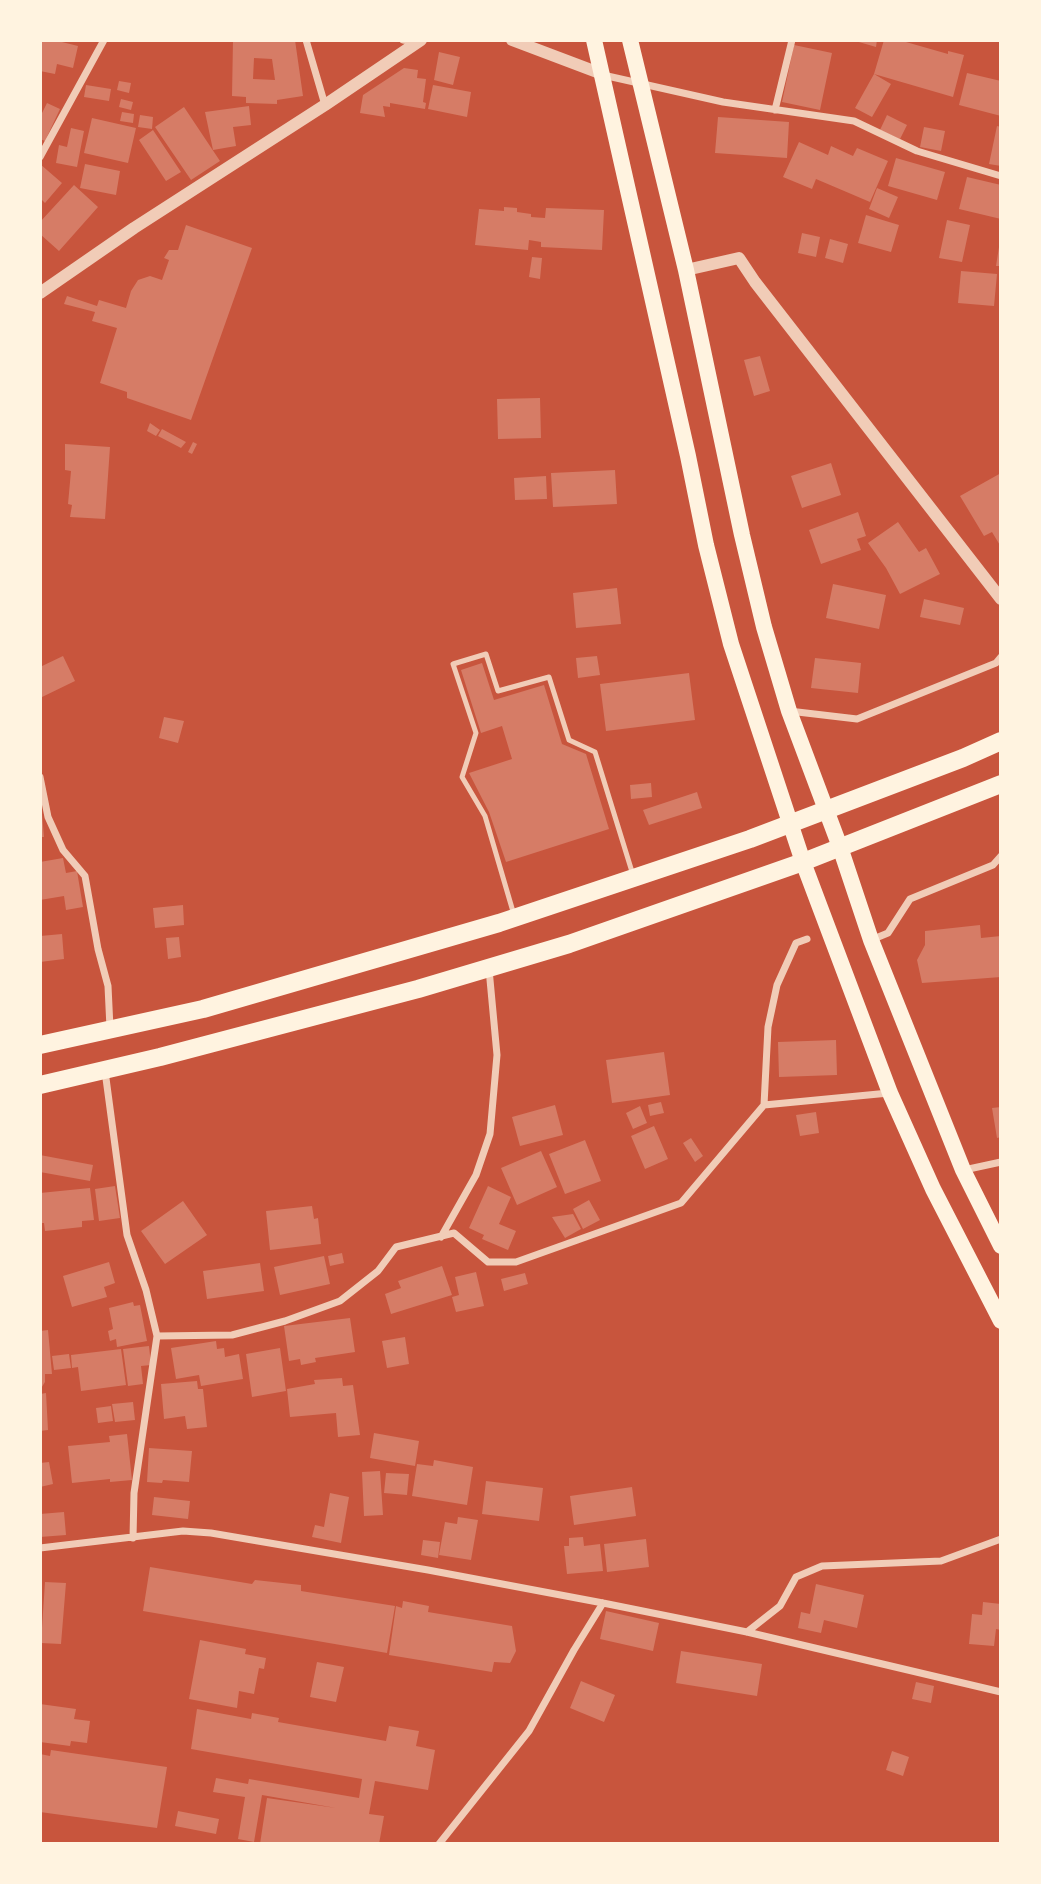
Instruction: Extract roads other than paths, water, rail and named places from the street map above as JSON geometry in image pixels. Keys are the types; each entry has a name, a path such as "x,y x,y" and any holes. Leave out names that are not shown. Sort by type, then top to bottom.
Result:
{"highway":[{"path":"40,1045 203,1009 515,918 826,811 1001,741"},
{"path":"40,1085 105,1071 418,989 569,944 803,862 1001,784"}],"main road":[{"path":"594,40 706,545 731,644 803,862 890,1093 933,1189 1001,1321"},
{"path":"630,40 686,270 742,535 764,627 789,710 871,940 963,1170 1001,1246"}],"street":[{"path":"40,157 104,40"},
{"path":"306,40 325,105"},
{"path":"403,40 419,41"},
{"path":"512,40 602,74 723,102 854,121 917,152 1001,176"},
{"path":"775,110 792,40"},
{"path":"40,293 419,41"},
{"path":"686,270 739,258 1001,599"},
{"path":"789,710 857,719 996,663 1001,657"},
{"path":"40,777 48,817 63,850 85,876 98,949 108,986 110,1028"},
{"path":"871,940 888,933 911,900 993,865 1001,856"},
{"path":"157,1336 232,1335 285,1321 340,1301 378,1271 396,1247 454,1233 488,1262 516,1262 681,1203 764,1105 768,1027 778,985 796,943 807,939"},
{"path":"442,1237 476,1175 490,1134 497,1055 489,968"},
{"path":"105,1071 127,1235 146,1290 157,1336 134,1493 133,1538"},
{"path":"764,1105 890,1093"},
{"path":"963,1170 1001,1162"},
{"path":"40,1548 183,1531 211,1534 428,1570 603,1603 747,1632 1001,1692"},
{"path":"747,1632 780,1606 796,1577 822,1566 941,1561 1001,1539"},
{"path":"439,1844 529,1731 603,1603"}],"lane":[{"path":"515,918 485,816 462,777 476,733 453,664 486,654 498,691 549,677 569,740 595,752 634,878"}]}
